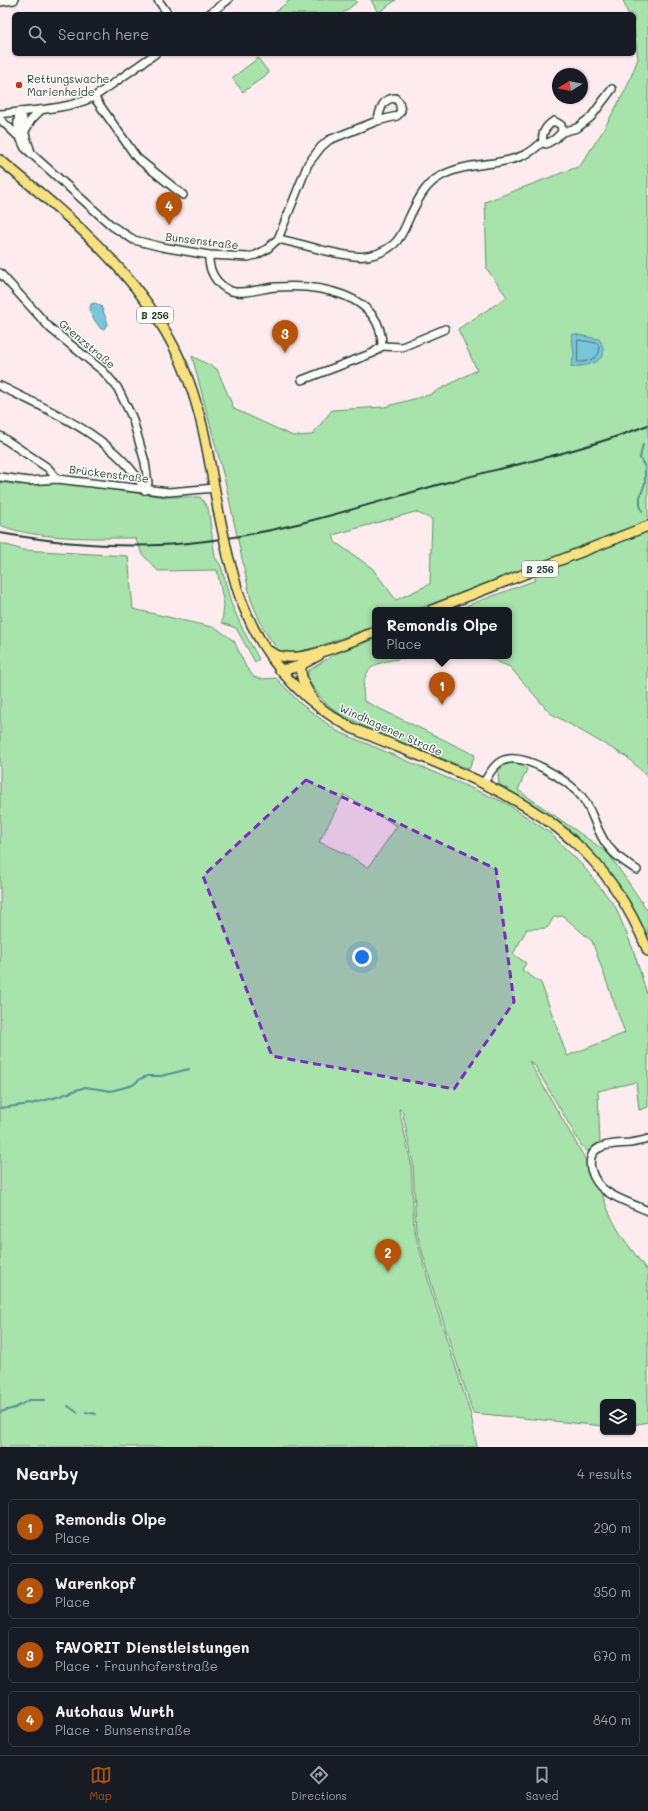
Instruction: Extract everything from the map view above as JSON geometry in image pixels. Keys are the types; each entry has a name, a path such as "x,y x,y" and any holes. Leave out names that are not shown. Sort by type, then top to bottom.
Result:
{"main road":[{"name":"B 256","path":"0,160 62,212 125,274 153,310 170,338 190,384 205,434 218,509 228,556 239,595 262,644 279,670 372,633"},
{"name":"B 256","path":"440,607 648,526"},
{"name":"B 256","path":"262,644 275,656 299,661"},
{"path":"299,661 300,675 303,683 319,708"},
{"name":"Windhagener Straße","path":"279,670 302,694 331,717 352,728 484,784 528,808 553,824 593,861 622,898 648,951"}],"street":[{"path":"0,2 14,0"},
{"path":"158,0 167,12"},
{"path":"212,12 228,0"},
{"path":"0,114 42,110 78,104 94,97 152,56"},
{"path":"543,142 548,144 555,140 562,132 578,128 591,117 612,89"},
{"path":"94,97 137,158 183,195"},
{"path":"0,110 20,112"},
{"path":"24,131 31,120 42,110"},
{"path":"20,112 17,119 20,139"},
{"name":"Bunsenstraße","path":"20,112 23,119 24,131 32,154"},
{"name":"Bunsenstraße","path":"0,119 7,124 20,139 25,148 112,226 126,236 145,243 208,255 248,257 266,249 278,239"},
{"path":"377,121 329,140 314,154 308,164 278,239 348,256 373,256 386,250 395,243 420,196 438,177 458,168 519,156 529,152 543,142"},
{"path":"543,142 543,135 551,123 558,122 562,125 562,132"},
{"path":"208,255 211,271 221,285 231,290 240,292 276,287 298,286 319,288 346,295 361,304 373,317 382,336 382,346"},
{"name":"Grenzstraße","path":"0,273 50,328 99,367 117,387 132,417 145,462 148,483 145,490"},
{"path":"302,380 373,353 382,346 402,347 445,329"},
{"path":"0,386 86,430 133,470 145,490"},
{"path":"0,436 48,468 57,479"},
{"name":"Brückenstraße","path":"0,478 29,481 57,479 145,490 184,491 215,488"},
{"path":"484,784 494,767 507,759 521,759 548,771 569,783 582,797 607,845 620,859 638,870"},
{"path":"648,1139 600,1147 594,1151 590,1158 589,1164 600,1187 607,1192 648,1211"}],"highlighted area":[{"path":"306,780 496,869 514,1002 454,1089 272,1056 203,876"}],"green space":[{"path":"290,0 355,0 357,2 344,12 275,12"},
{"path":"371,0 396,0 379,12 377,12"},
{"path":"623,0 648,0 648,777 627,757 550,713 510,667 491,659 512,659 512,607 463,607 536,580 528,568 423,607 372,607 372,626 313,648 289,653 280,653 264,630 251,600 226,485 192,356 217,369 234,409 293,436 312,435 332,410 384,407 429,395 477,370 458,329 507,297 487,269 485,202 580,166 601,134 626,89 638,59 636,44 636,12 627,12","holes":["415,512 432,519 430,584 396,600 372,568 335,542 333,535"]},
{"path":"258,58 269,73 243,92 232,78"},
{"path":"0,482 19,485 56,482 165,497 200,497 208,508 215,557 221,566 231,603 243,630 259,659 255,662 236,628 222,623 224,605 217,570 158,571 143,555 135,538 48,536 14,530 0,525"},
{"path":"0,543 23,550 128,556 133,609 216,628 234,641 246,667 254,677 261,679 276,678 301,704 337,731 506,803 550,833 583,866 615,906 633,949 648,997 648,1107 639,1110 636,1082 598,1091 600,1146 587,1151 583,1148 535,1066 529,1061 583,1155 600,1189 610,1215 621,1235 648,1272 648,1422 636,1424 636,1399 600,1399 600,1426 473,1413 435,1296 416,1230 413,1163 402,1110 399,1109 411,1163 414,1229 433,1297 471,1415 477,1447 0,1447","holes":["344,795 397,826 368,868 348,855 319,842","563,916 592,941 625,1033 567,1056 541,983 522,970 526,963 513,954 527,929 547,928 554,917"]},
{"path":"372,640 372,659 396,659 375,666 369,671 365,678 363,688 364,701 475,755 469,769 377,733 340,714 324,702 308,680 308,671 335,654"},
{"path":"515,762 527,769 518,790 608,853 648,911 648,943 628,899 611,877 583,846 551,819 499,784 498,772 504,765"}],"water":[{"path":"95,303 101,306 108,323 104,329 101,329 91,314 91,304"},
{"path":"573,334 599,339 603,347 601,358 591,364 571,367 574,355"}],"waterway":[{"path":"642,511 640,497 645,483 645,467 640,458 643,444"},
{"path":"0,1108 31,1104 85,1087 111,1091 133,1085 140,1079 147,1076 161,1076 189,1069"},
{"path":"0,1412 15,1408 29,1400 45,1400"},
{"path":"68,1406 78,1413"},
{"path":"86,1412 96,1414"}],"railway":[{"path":"0,533 51,541 128,546 180,544 237,536 299,523 452,481 551,456 600,442 648,425"}],"place":[{"name":"Rettungswache Marienheide","path":"19,85"},
{"name":"Autohaus Wurth","path":"169,225"},
{"name":"FAVORIT Dienstleistungen","path":"285,353"},
{"name":"Remondis Olpe","path":"442,705"},
{"name":"Warenkopf","path":"388,1272"}]}
